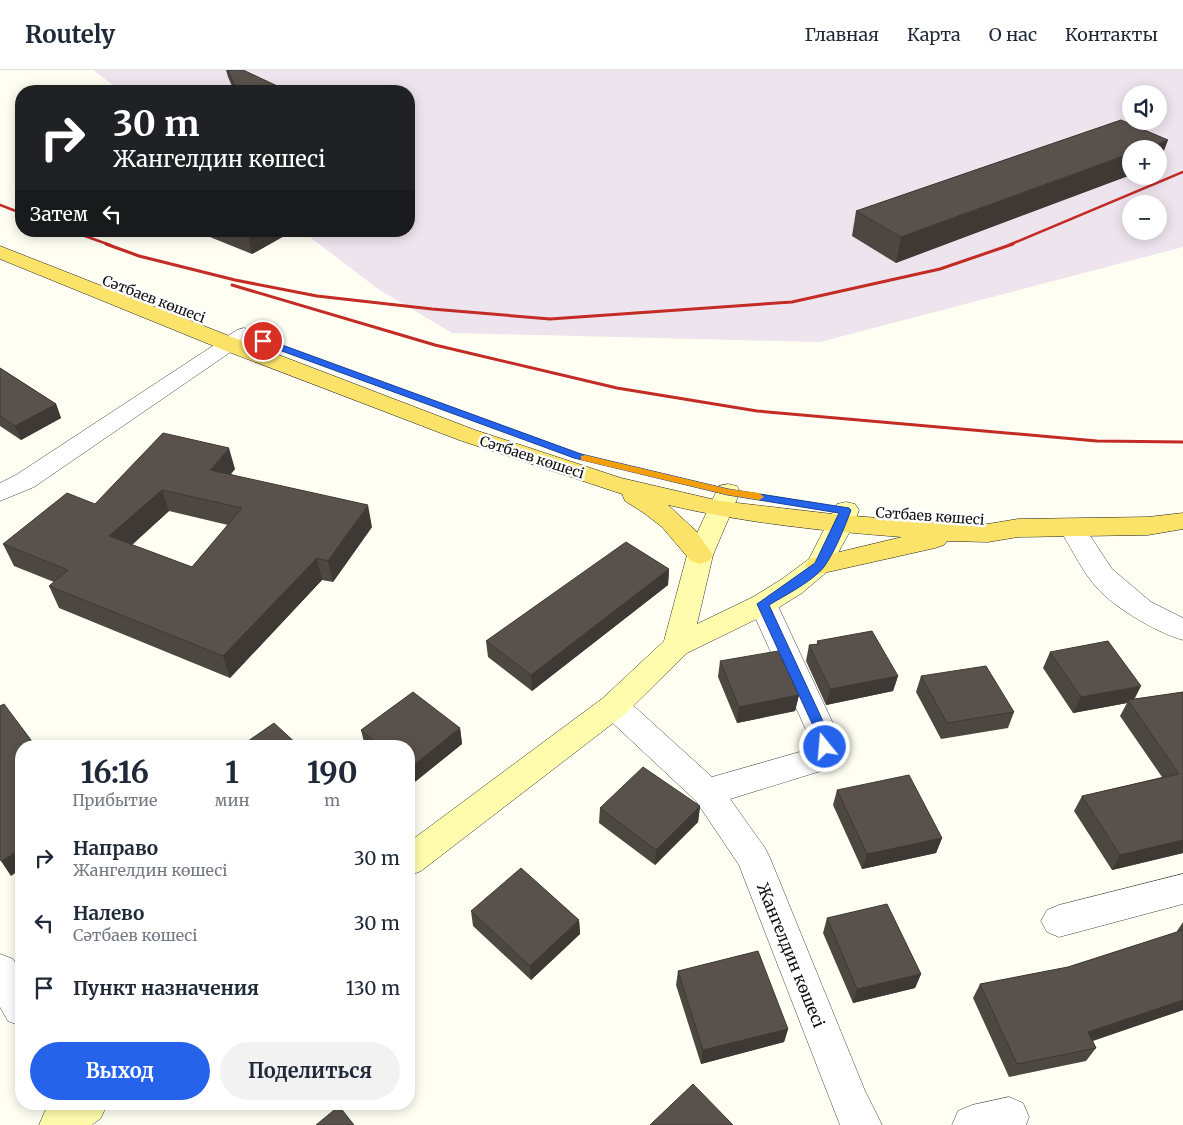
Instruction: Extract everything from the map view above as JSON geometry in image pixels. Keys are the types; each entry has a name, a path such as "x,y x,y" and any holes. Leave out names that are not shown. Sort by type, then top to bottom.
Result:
{"main road":[{"name":"Сәтбаев көшесі","path":"0,239 467,435 615,485 955,533 988,533 1018,528"},
{"name":"Сәтбаев көшесі","path":"0,252 237,339 578,456 724,500"},
{"path":"615,485 660,511 690,540 700,555"},
{"path":"677,646 700,555 724,500"},
{"name":"Сәтбаев көшесі","path":"843,517 984,519 1018,528"},
{"path":"415,856 614,706 677,646 763,604 792,586 819,565 843,517"},
{"path":"1018,528 1148,526 1183,521"},
{"path":"819,565 920,544 955,533"}],"street":[{"path":"0,493 25,482 237,339"},
{"path":"1072,528 1102,576 1141,609 1183,630"},
{"path":"707,792 813,761 825,747 822,732 763,604"},
{"name":"Жангелдин көшесі","path":"614,706 707,792 753,858 851,1105 862,1125"},
{"path":"1059,921 1183,889"},
{"path":"0,971 15,997"}],"shaded area":[{"path":"93,70 1183,70 1183,247 820,342 452,333 378,289 310,237 415,237 415,85 113,85"}],"building":[{"path":"228,70 243,70 275,85 234,85"},
{"path":"1121,120 1122,130 1144,130 1168,140 1122,140 1122,156 901,237 856,211"},
{"path":"0,368 56,404 15,426 0,416"},
{"path":"163,433 229,448 210,470 368,505 328,561 317,558 223,656 49,586 68,570 3,544 67,493 95,504","holes":["162,490 242,508 192,567 109,536"]},
{"path":"626,542 669,569 531,675 486,641"},
{"path":"872,631 898,676 830,689 809,645 819,644 817,641"},
{"path":"1108,641 1141,686 1081,697 1050,652"},
{"path":"778,651 799,695 739,707 720,661"},
{"path":"986,666 1014,712 947,723 921,676"},
{"path":"413,692 460,728 415,764 415,740 373,740 361,730"},
{"path":"1183,692 1183,840 1120,855 1082,796 1179,774 1128,700"},
{"path":"4,704 31,740 15,740 15,853 1,861 0,859 0,706"},
{"path":"274,723 292,740 250,740"},
{"path":"643,767 700,806 656,850 600,808"},
{"path":"909,775 942,838 867,854 837,790"},
{"path":"521,868 579,920 530,966 471,911"},
{"path":"887,904 921,974 857,989 827,918"},
{"path":"1183,930 1183,1000 1088,1032 1096,1048 1017,1064 980,984 1068,967"},
{"path":"758,951 788,1029 703,1050 678,971"},
{"path":"693,1084 733,1125 650,1125"},
{"path":"334,1110 342,1110 354,1125 316,1125"}],"railway":[{"path":"1009,245 1183,172"},
{"path":"0,205 15,211"},
{"path":"88,237 110,245"},
{"path":"106,244 139,256 235,280 317,296 432,309 550,319 792,302 940,269 1013,244"},
{"path":"232,285 435,345 617,388 757,411 1097,441 1183,442"}],"slow traffic":[{"path":"585,458 728,492 759,497"}],"route":[{"path":"263,341 578,456 728,492 846,510 841,524 819,565 792,586 763,604 822,732 825,747"}]}
